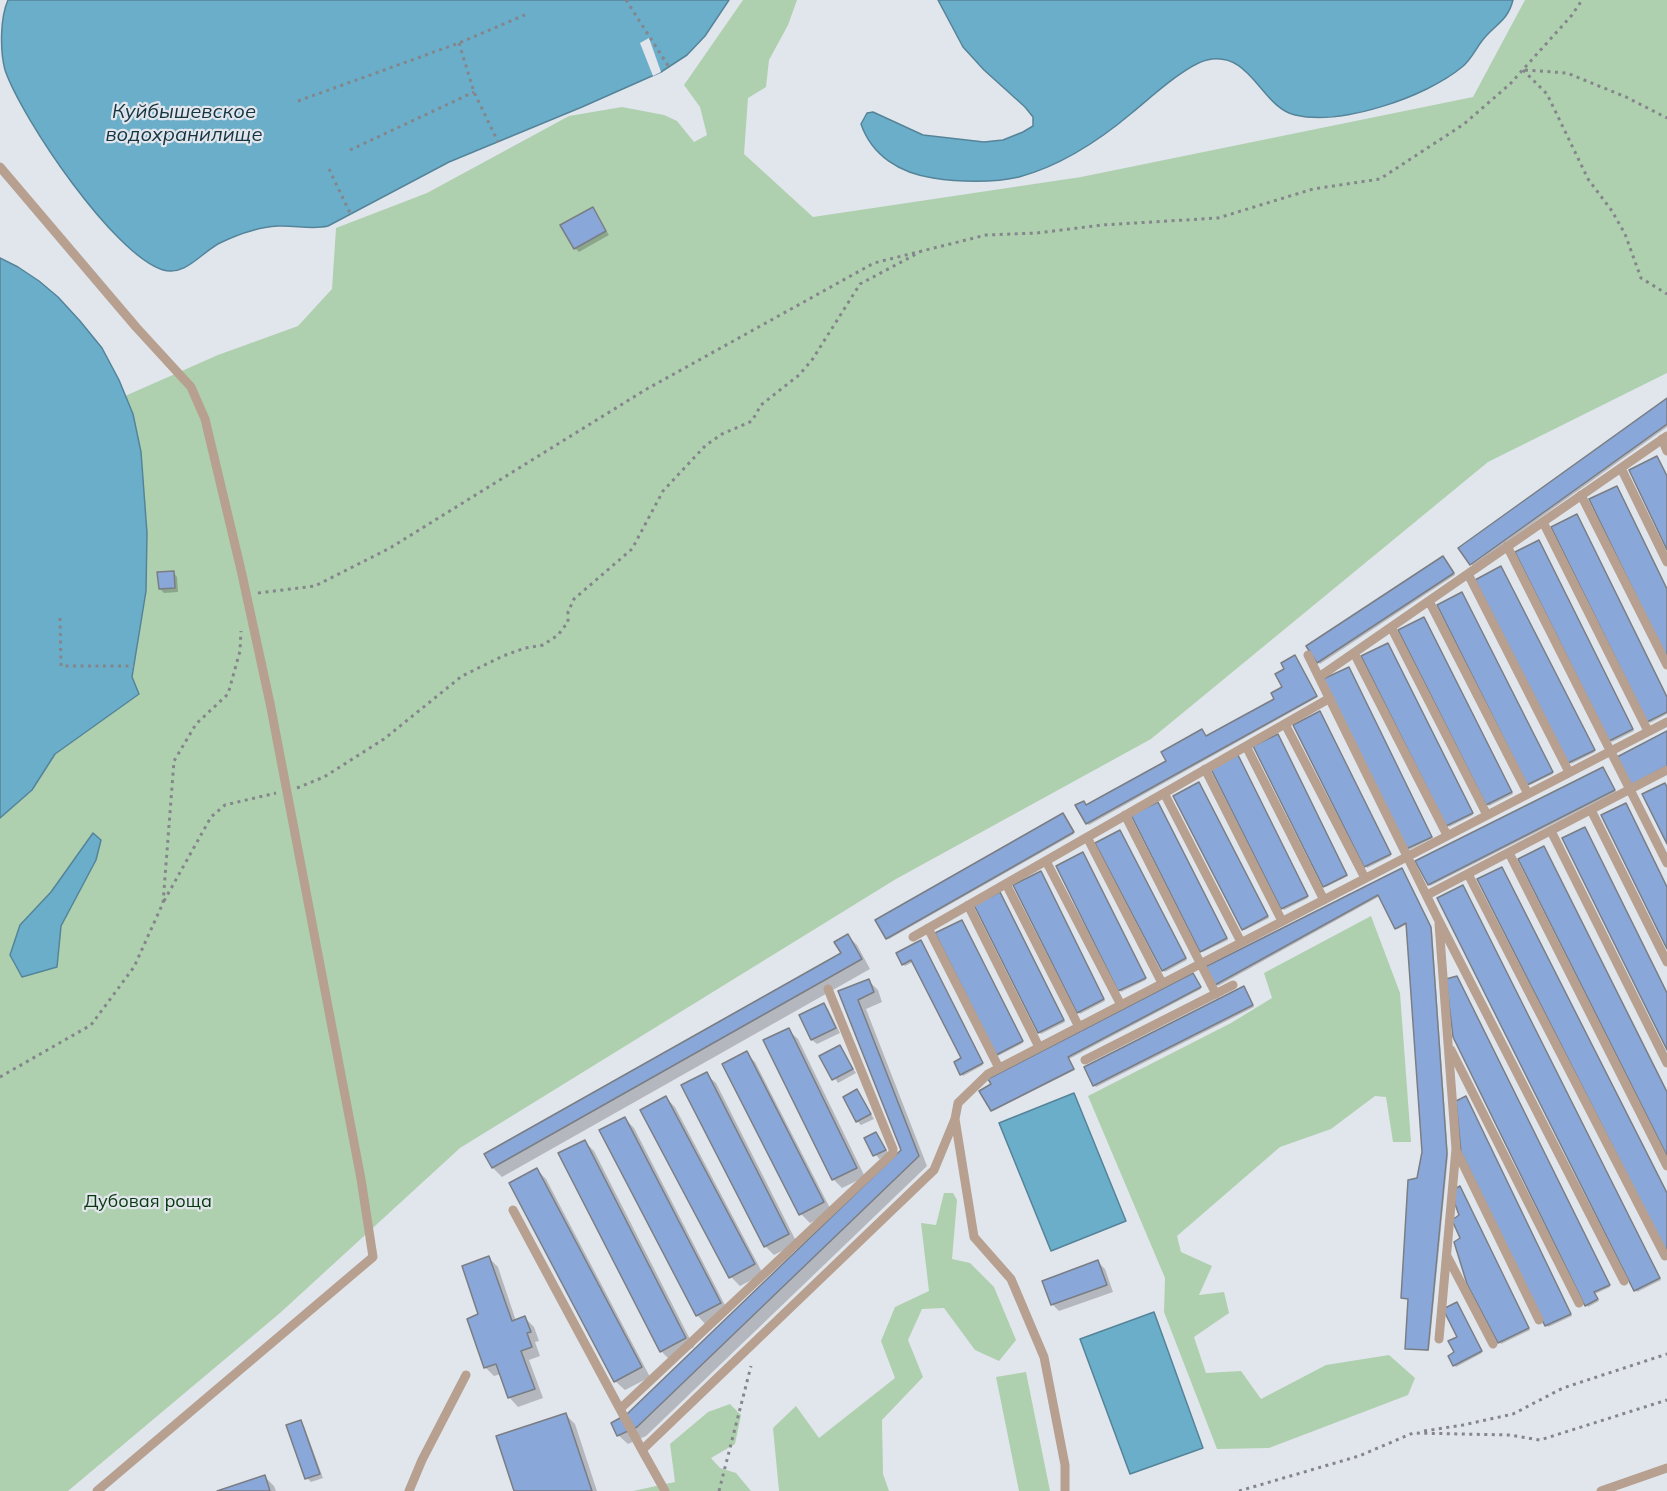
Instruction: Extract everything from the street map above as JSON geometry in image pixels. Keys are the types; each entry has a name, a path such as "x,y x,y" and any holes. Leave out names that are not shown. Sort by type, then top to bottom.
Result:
{"lane":[{"path":"0,167 136,327 191,387 205,419 247,595 287,792 361,1179 372,1257 97,1491"},
{"path":"1319,677 1664,437 1667,451"},
{"path":"1621,468 1667,562"},
{"path":"1581,495 1667,664"},
{"path":"1542,522 1648,731"},
{"path":"1507,546 1667,863"},
{"path":"1468,574 1569,772"},
{"path":"1429,601 1527,794"},
{"path":"1391,627 1487,815"},
{"path":"1354,653 1447,835"},
{"path":"1308,655 1438,919 1624,1281"},
{"path":"913,936 1329,698"},
{"path":"1065,1491 1065,1465 1044,1357 1011,1279 974,1237 956,1119 958,1103 988,1074 999,1068 1667,722"},
{"path":"1285,724 1365,878"},
{"path":"1246,746 1324,900"},
{"path":"1205,769 1282,921"},
{"path":"1427,895 1667,770"},
{"path":"1164,793 1241,942"},
{"path":"1591,810 1667,962"},
{"path":"1125,815 1216,994"},
{"path":"1551,831 1667,1063"},
{"path":"1087,837 1162,983"},
{"path":"1509,853 1667,1166"},
{"path":"1046,861 1121,1005"},
{"path":"1468,874 1665,1257"},
{"path":"1006,884 1079,1027"},
{"path":"968,905 1039,1047"},
{"path":"1438,919 1456,1149 1439,1339"},
{"path":"928,928 999,1068"},
{"path":"1085,1060 1233,985"},
{"path":"620,1409 893,1153 828,989"},
{"path":"1448,1045 1580,1303"},
{"path":"642,1450 934,1170 956,1119"},
{"path":"1456,1149 1539,1320"},
{"path":"513,1210 665,1491"},
{"path":"1446,1255 1494,1344"},
{"path":"409,1491 422,1460 466,1375"},
{"path":"1601,1491 1667,1468"}],"path":[{"path":"626,0 669,67"},
{"path":"247,595 315,586 390,548 645,390 874,263 986,235 1218,218 1313,189 1380,179 1464,124 1523,70 1572,15 1582,0"},
{"path":"298,101 459,43 527,14"},
{"path":"459,43 474,93 498,142"},
{"path":"1523,70 1567,73 1626,97 1667,118"},
{"path":"1523,70 1547,94 1588,179 1612,211 1625,234 1641,278 1667,294"},
{"path":"350,150 474,93"},
{"path":"328,169 351,215"},
{"path":"0,1077 91,1025 134,967 163,903 211,817 225,805 287,792 324,777 384,739 462,676 502,656 543,645 558,635 568,622 568,612 574,599 632,549 663,491 706,445 722,434 752,421 761,405 799,375 812,360 860,284 925,249"},
{"path":"60,618 61,666 134,666"},
{"path":"163,903 174,761 196,724 228,694 240,651 241,628"},
{"path":"1239,1491 1359,1456 1413,1433 1513,1414 1563,1388 1667,1354"},
{"path":"719,1491 751,1366"},
{"path":"1413,1433 1510,1435 1540,1440 1667,1400"}],"green space":[{"name":"Дубовая роща","path":"743,0 797,0 788,25 769,60 766,87 748,98 744,154 813,217 1081,177 1473,97 1525,0 1667,0 1667,373 1488,462 1151,739 896,879 460,1148 280,1313 68,1491 0,1491 0,818 32,790 55,754 139,694 132,677 146,591 147,533 141,452 133,414 125,396 218,355 298,326 332,289 336,228 427,193 569,116 622,107 664,115 677,121 694,142 707,135 700,107 684,85","holes":["96,860 61,926 57,967 22,977 20,925 51,892"]},
{"path":"1371,916 1400,993 1411,1142 1393,1142 1386,1097 1375,1096 1331,1129 1280,1147 1177,1236 1181,1252 1212,1266 1199,1295 1224,1292 1229,1313 1194,1337 1206,1373 1241,1371 1261,1399 1326,1365 1389,1355 1415,1378 1408,1395 1269,1448 1217,1449 1164,1312 1165,1278 1088,1096 1231,1023 1272,998 1264,973"},
{"path":"944,1193 953,1193 957,1200 952,1259 970,1263 994,1287 1016,1340 999,1361 975,1350 944,1308 922,1309 908,1340 923,1377 882,1420 883,1474 889,1491 779,1491 773,1428 796,1406 819,1438 895,1378 881,1341 895,1307 929,1291 921,1223 936,1225"},
{"path":"1026,1372 1050,1491 1019,1491 996,1377"},
{"path":"730,1404 741,1415 735,1444 711,1458 720,1468 736,1473 751,1491 633,1491 675,1482 670,1444 708,1412"}],"water":[{"name":"Куйбышевское водохранилище","path":"8,0 729,0 705,36 687,55 661,72 449,162 328,226 315,228 278,226 249,231 222,242 187,266 171,271 163,270 143,259 120,239 72,183 30,120 3,62 2,25"},
{"path":"938,0 1513,0 1506,16 1462,67 1427,89 1382,106 1359,113 1335,116 1295,115 1283,110 1273,102 1235,63 1222,59 1207,60 1189,68 1121,122 1065,159 1019,177 976,181 933,178 909,172 880,154 872,145 861,124 867,113 873,112 923,135 984,142 1003,140 1033,126 1033,117 1025,107 984,70 963,47"},
{"path":"0,258 39,281 58,297 102,348 133,414 141,452 147,533 146,591 132,677 139,694 55,754 32,790 0,818"},
{"path":"93,833 101,840 96,860 61,926 57,967 22,977 10,955 20,925 51,892"},
{"path":"1074,1093 1126,1221 1051,1251 999,1123"},
{"path":"1154,1312 1203,1448 1130,1474 1080,1339"}],"pier":[{"path":"649,38 661,72 653,76 640,43"}],"building":[{"path":"593,207 606,231 574,249 560,225"},
{"path":"1667,398 1667,424 1470,565 1458,548"},
{"path":"1657,456 1667,476 1667,550 1629,470"},
{"path":"1617,486 1667,589 1667,660 1589,499"},
{"path":"1577,514 1667,697 1667,712 1647,722 1551,527"},
{"path":"1539,540 1633,729 1609,741 1515,552"},
{"path":"1443,556 1454,573 1317,663 1306,646"},
{"path":"1501,566 1595,750 1568,763 1475,580"},
{"path":"174,571 175,588 159,589 157,572"},
{"path":"1462,592 1553,772 1527,785 1437,605"},
{"path":"1424,617 1512,792 1486,805 1398,630"},
{"path":"1388,643 1473,813 1446,826 1361,656"},
{"path":"1295,655 1317,696 1086,824 1075,805 1084,801 1086,805 1166,761 1161,752 1202,729 1206,736 1274,699 1271,693 1282,687 1275,674 1284,669 1281,663"},
{"path":"1349,667 1432,837 1406,849 1323,679"},
{"path":"1320,711 1391,854 1364,867 1293,725"},
{"path":"1667,731 1667,766 1631,785 1617,757"},
{"path":"1278,734 1347,875 1323,887 1253,746"},
{"path":"1238,755 1308,896 1281,909 1211,769"},
{"path":"1603,767 1615,790 1428,885 1415,861"},
{"path":"1199,782 1268,916 1242,930 1173,796"},
{"path":"1665,783 1667,787 1667,844 1642,794"},
{"path":"1158,802 1227,938 1200,952 1131,815"},
{"path":"1626,803 1667,887 1667,949 1601,815"},
{"path":"1063,813 1074,832 886,939 875,920"},
{"path":"1585,827 1667,993 1667,1050 1562,838"},
{"path":"1120,830 1186,958 1162,971 1095,843"},
{"path":"1544,846 1667,1092 1667,1156 1518,859"},
{"path":"1083,852 1146,978 1118,991 1056,866"},
{"path":"1502,867 1667,1193 1667,1254 1477,879"},
{"path":"1402,868 1431,927 1447,1153 1428,1350 1405,1349 1408,1299 1401,1298 1408,1180 1417,1178 1422,1152 1406,923 1395,929 1378,895 1215,985 1205,967"},
{"path":"1041,871 1104,999 1077,1013 1013,885"},
{"path":"1463,885 1660,1278 1634,1291 1437,898"},
{"path":"1000,892 1064,1020 1038,1033 974,905"},
{"path":"962,920 1023,1041 996,1055 935,933"},
{"path":"848,934 862,959 492,1168 484,1154 841,953 834,942"},
{"path":"921,940 983,1063 960,1075 954,1062 961,1058 911,960 902,965 896,953"},
{"path":"1193,973 1201,987 1068,1057 1074,1069 991,1111 979,1091 991,1084 988,1079"},
{"path":"1457,976 1610,1285 1594,1292 1598,1299 1585,1306 1453,1037 1446,979"},
{"path":"869,979 874,992 858,1000 919,1156 637,1427 617,1436 611,1423 627,1414 901,1150 838,991"},
{"path":"1244,986 1253,1005 1093,1086 1084,1067"},
{"path":"824,1003 836,1028 811,1040 799,1015"},
{"path":"789,1028 857,1168 832,1180 763,1040"},
{"path":"840,1045 853,1069 832,1080 819,1056"},
{"path":"747,1051 824,1202 799,1215 722,1064"},
{"path":"707,1072 789,1234 764,1247 681,1085"},
{"path":"857,1089 871,1114 856,1122 843,1097"},
{"path":"666,1096 755,1264 729,1278 640,1110"},
{"path":"1466,1096 1571,1314 1545,1326 1461,1152 1456,1101"},
{"path":"625,1117 721,1303 696,1316 599,1130"},
{"path":"876,1132 886,1150 873,1156 864,1138"},
{"path":"585,1140 686,1338 660,1352 558,1153"},
{"path":"537,1168 642,1367 614,1382 509,1183"},
{"path":"1460,1186 1529,1328 1498,1343 1467,1284 1454,1242 1460,1238 1452,1220 1459,1215 1455,1204 1455,1189"},
{"path":"489,1256 512,1321 525,1316 531,1332 527,1333 532,1347 521,1351 535,1389 508,1398 496,1364 484,1368 467,1319 478,1314 462,1266"},
{"path":"1098,1260 1107,1285 1051,1305 1042,1281"},
{"path":"1457,1302 1482,1351 1453,1366 1448,1356 1454,1352 1448,1341 1457,1337 1443,1309"},
{"path":"566,1413 592,1491 514,1491 496,1436"},
{"path":"301,1420 320,1474 305,1479 286,1425"},
{"path":"265,1475 270,1491 217,1491"}]}
